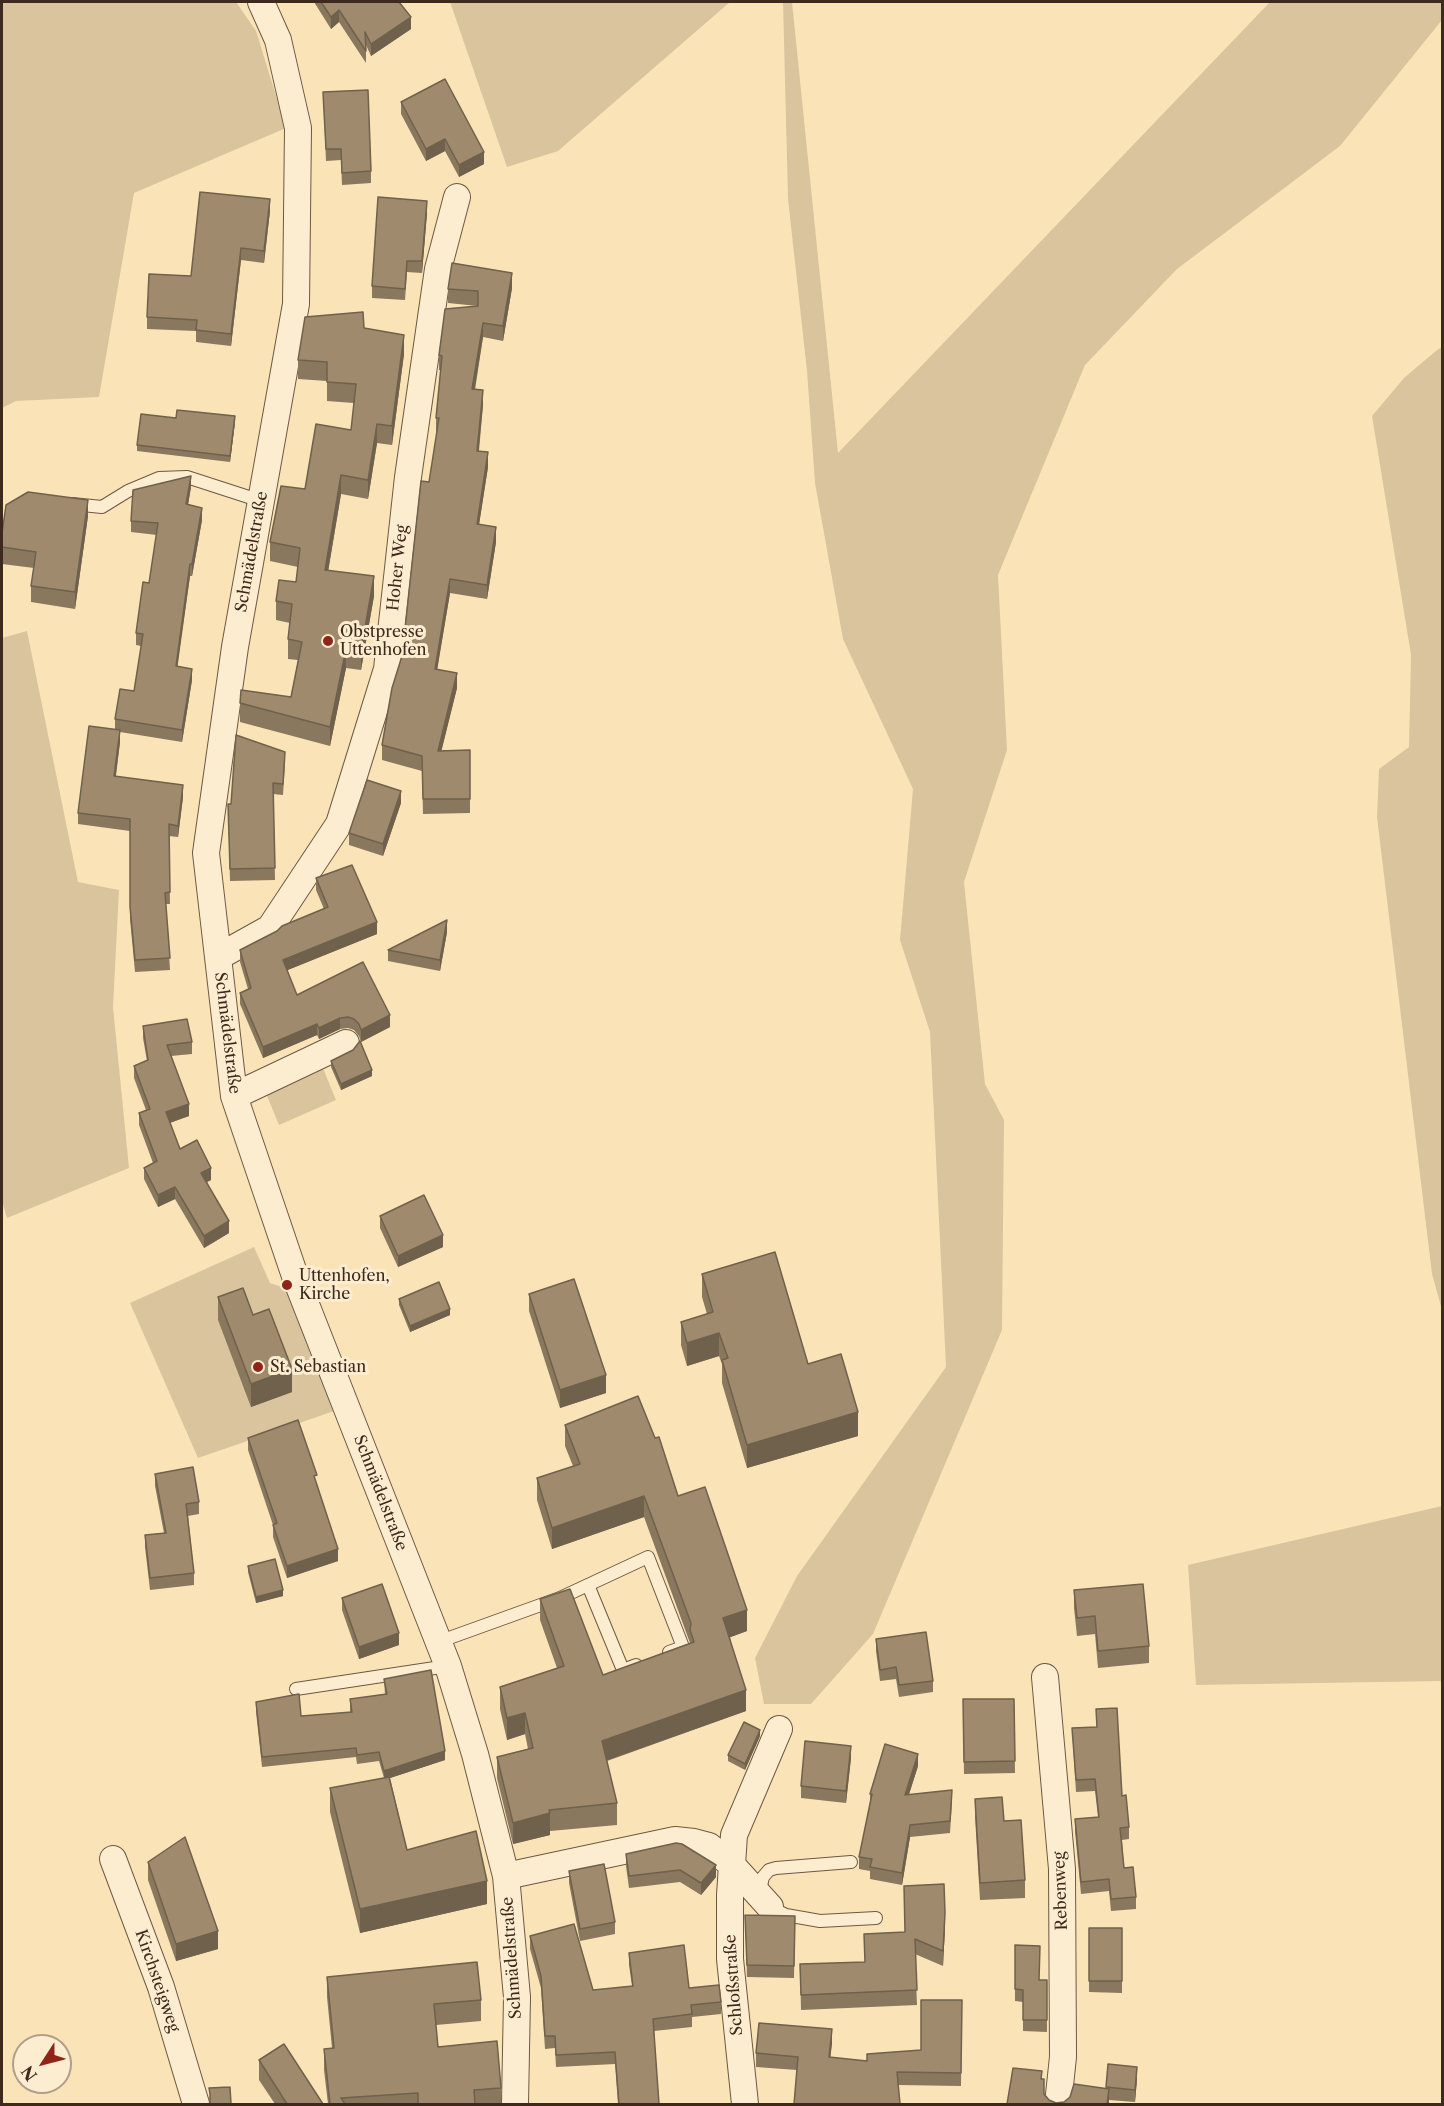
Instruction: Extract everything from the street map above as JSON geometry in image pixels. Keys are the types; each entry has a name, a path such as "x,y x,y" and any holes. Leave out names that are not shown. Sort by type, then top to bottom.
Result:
{"street":[{"name":"Schmädelstraße","path":"261,2 278,40 298,128 296,304 235,647 206,853 234,1096 296,1279 448,1666 475,1754 506,1876 517,1997 515,2104"},
{"name":"Hoher Weg","path":"218,957 270,928 339,824 387,669 408,477 434,292 457,197"},
{"path":"234,1096 346,1044"},
{"name":"Rebenweg","path":"1045,1677 1062,1869 1064,2057 1058,2104"},
{"name":"Schloßstraße","path":"745,2104 730,1959 734,1835 779,1729"},
{"path":"506,1876 675,1840 709,1846 732,1864 764,1902"},
{"name":"Kirchsteigweg","path":"113,1858 161,1986 196,2104"}],"lane":[{"path":"59,503 102,507 129,491 159,478 187,477 261,501"},
{"path":"438,1642 560,1598 648,1557 683,1647 623,1670 588,1585"},
{"path":"296,1689 448,1666"},
{"path":"851,1862 769,1870 763,1877 764,1902 786,1915 820,1921 876,1918"}],"shaded area":[{"path":"236,2 256,31 286,128 134,193 99,397 16,401 2,408 2,3"},
{"path":"450,2 730,2 558,151 507,167"},
{"path":"783,2 792,2 838,453 1270,2 1442,2 1442,20 1340,146 1177,269 1085,365 998,575 1007,750 964,882 985,1084 1004,1120 1002,1330 873,1634 811,1704 764,1704 755,1658 797,1576 946,1367 930,1032 900,940 913,789 843,639 815,483 807,371 788,199"},
{"path":"1442,347 1442,1310 1432,1274 1377,817 1379,769 1409,747 1411,655 1372,416 1404,378"},
{"path":"27,631 78,882 119,890 113,1007 129,1168 7,1218 2,1201 2,638"},
{"path":"322,1066 336,1100 279,1125 265,1091"},
{"path":"254,1247 270,1283 296,1292 340,1409 198,1458 130,1303"},
{"path":"1442,1506 1442,1681 1196,1685 1188,1565"}],"building":[{"path":"321,2 399,2 411,17 371,44 365,32 366,51 339,10 331,17"},
{"path":"445,79 484,152 459,165 445,139 426,149 401,102"},
{"path":"368,90 371,171 342,173 341,149 326,149 323,92"},
{"path":"200,192 270,199 264,251 241,248 231,334 196,330 197,320 147,317 149,274 191,276"},
{"path":"378,197 427,201 422,261 407,261 405,289 372,286"},
{"path":"452,263 512,273 503,326 483,323 472,389 483,390 477,451 488,452 477,524 496,527 487,585 450,579 435,669 457,673 438,751 470,750 470,799 423,799 422,756 382,745 392,688 402,656 421,481 429,482 439,418 436,418 442,356 439,355 445,309 478,306 478,291 448,289"},
{"path":"363,312 364,328 404,335 392,426 377,424 368,480 341,475 325,570 374,576 361,651 346,649 330,727 240,703 241,690 291,697 302,642 288,639 292,604 276,601 279,580 296,582 300,548 270,542 281,486 305,489 316,424 351,430 356,384 327,382 327,362 298,360 305,317"},
{"path":"177,410 235,416 230,456 137,445 141,414 176,418"},
{"path":"191,476 186,504 202,508 192,564 190,564 176,666 192,669 182,730 115,719 120,689 134,691 143,634 136,633 143,582 149,583 158,523 131,521 133,490"},
{"path":"28,492 88,500 75,592 31,586 36,552 2,547 6,505"},
{"path":"89,726 120,730 114,776 183,785 178,826 169,824 170,892 165,893 170,958 135,960 130,907 130,819 78,813"},
{"path":"236,735 285,752 283,784 273,783 275,868 230,869 228,804 231,804"},
{"path":"367,780 401,791 383,844 349,833"},
{"path":"352,865 377,922 283,960 297,995 363,962 390,1015 361,1030 354,1019 340,1018 319,1028 317,1024 263,1047 240,993 251,988 240,950 277,931 282,926 328,907 316,878"},
{"path":"447,920 440,960 388,950"},
{"path":"187,1019 192,1042 167,1045 189,1104 166,1112 180,1149 197,1140 211,1168 201,1173 229,1221 204,1236 175,1187 158,1195 144,1168 157,1161 139,1113 150,1109 134,1066 148,1060 143,1026"},
{"path":"360,1041 372,1070 341,1084 331,1061 353,1050"},
{"path":"424,1195 443,1235 398,1256 380,1216"},
{"path":"775,1252 808,1364 841,1354 858,1412 747,1445 722,1360 728,1358 719,1333 687,1343 681,1322 713,1312 702,1274"},
{"path":"574,1279 606,1375 560,1390 529,1294"},
{"path":"439,1282 450,1309 410,1326 399,1299"},
{"path":"243,1288 253,1315 269,1309 292,1369 251,1384 218,1297"},
{"path":"638,1396 655,1438 659,1437 678,1496 705,1487 747,1610 723,1618 746,1690 602,1741 617,1803 549,1810 550,1813 513,1823 497,1757 533,1748 525,1713 507,1718 500,1687 564,1666 540,1599 570,1589 603,1675 694,1642 690,1630 691,1623 644,1496 552,1528 537,1478 580,1464 565,1425"},
{"path":"298,1420 317,1475 314,1476 338,1549 287,1566 273,1525 277,1523 248,1438"},
{"path":"193,1467 199,1502 186,1504 194,1573 150,1578 145,1535 166,1533 155,1474"},
{"path":"275,1559 283,1590 256,1597 248,1566"},
{"path":"382,1584 399,1633 359,1647 342,1598"},
{"path":"1143,1584 1149,1646 1098,1651 1095,1616 1077,1618 1074,1590"},
{"path":"926,1632 933,1681 899,1685 896,1667 880,1670 876,1639"},
{"path":"431,1670 445,1751 384,1771 379,1752 357,1755 356,1748 262,1757 256,1702 299,1694 301,1716 352,1712 350,1699 387,1694 384,1679"},
{"path":"963,1699 1014,1699 1015,1761 964,1762"},
{"path":"1117,1708 1122,1796 1126,1795 1129,1827 1120,1828 1124,1868 1133,1867 1136,1897 1111,1899 1109,1879 1081,1882 1075,1819 1099,1817 1095,1779 1076,1780 1072,1728 1097,1727 1096,1709"},
{"path":"744,1722 760,1730 745,1764 728,1755"},
{"path":"805,1741 851,1746 846,1791 801,1786"},
{"path":"885,1744 918,1754 905,1795 952,1790 950,1821 910,1825 902,1873 870,1867 872,1859 859,1857 872,1794 870,1794"},
{"path":"389,1777 407,1850 476,1831 487,1881 360,1909 330,1788"},
{"path":"1002,1797 1004,1821 1021,1820 1025,1880 980,1883 975,1799"},
{"path":"185,1837 218,1931 176,1944 148,1862"},
{"path":"676,1843 682,1844 716,1865 701,1883 680,1870 629,1876 626,1854"},
{"path":"604,1864 615,1922 580,1929 569,1871"},
{"path":"944,1884 943,1951 915,1939 917,1990 801,1995 800,1964 865,1962 864,1934 905,1932 904,1886"},
{"path":"745,1915 795,1916 794,1966 747,1965"},
{"path":"574,1924 593,1990 633,1986 629,1953 684,1945 689,1988 719,1985 721,2002 691,2005 692,2014 653,2019 659,2104 619,2104 615,2052 556,2055 555,2036 545,2036 541,1976 530,1936"},
{"path":"1089,1928 1122,1928 1122,1981 1089,1981"},
{"path":"1015,1945 1040,1946 1039,1980 1047,1980 1047,2020 1023,2020 1023,1990 1015,1989"},
{"path":"477,1962 481,2000 434,2004 438,2047 497,2041 501,2088 474,2090 475,2104 418,2104 418,2093 341,2098 345,2104 330,2104 324,2049 334,2048 327,1977"},
{"path":"921,2000 962,2000 961,2073 897,2072 900,2104 794,2104 798,2057 756,2053 759,2023 832,2029 829,2057 867,2061 867,2054 921,2050"},
{"path":"284,2044 323,2104 287,2104 259,2060"},
{"path":"1108,2064 1137,2067 1135,2090 1106,2087"},
{"path":"1013,2068 1042,2071 1044,2094 1056,2103 1064,2102 1070,2097 1074,2084 1109,2089 1107,2104 1007,2104"},
{"path":"230,2087 231,2104 210,2104 209,2088"}],"place":[{"name":"Obstpresse Uttenhofen","path":"328,641"},
{"name":"Uttenhofen, Kirche","path":"287,1285"},
{"name":"St. Sebastian","path":"258,1367"}]}
